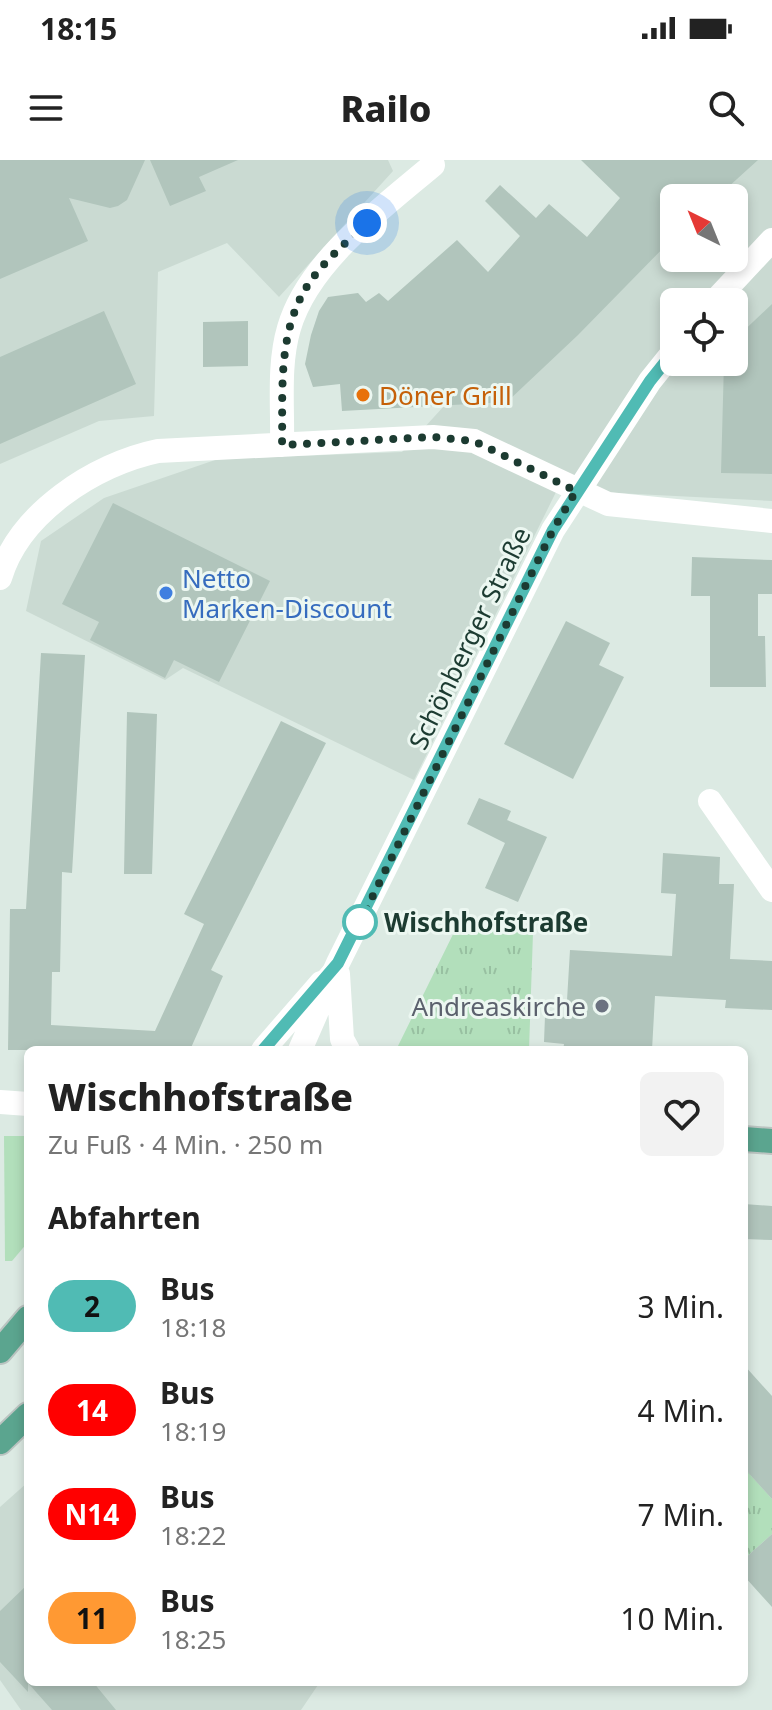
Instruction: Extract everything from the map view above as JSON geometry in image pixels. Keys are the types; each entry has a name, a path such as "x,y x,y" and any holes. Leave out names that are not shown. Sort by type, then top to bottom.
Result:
{"main road":[{"path":"748,1139 772,1141"},
{"path":"0,1351 24,1323"},
{"path":"0,1442 24,1419"}],"street":[{"path":"282,445 286,343 302,295 328,261 433,165"},
{"path":"727,288 772,240"},
{"name":"Schönberger Straße","path":"302,1046 338,963 553,530 660,368"},
{"path":"0,578 5,562 27,528 49,507 95,473 129,457 158,451 433,437 474,441 608,504 772,521"},
{"path":"710,801 772,890"},
{"name":"Schönberger Straße","path":"266,1046 338,963"},
{"name":"Schönberger Straße","path":"338,963 342,1039 346,1046"},
{"path":"0,1102 24,1104"}],"shaded area":[{"path":"0,160 388,160 393,171 279,297 227,243 158,272 154,416 99,421 0,464"},
{"path":"676,160 772,160 772,501 557,490 414,780 183,668 165,680 26,611 41,541 104,498 218,459 402,452 642,189"},
{"path":"24,1486 24,1686 317,1686 301,1710 21,1710 0,1680 0,1507"}],"green space":[{"path":"463,914 533,933 529,1046 398,1046"},
{"path":"4,1136 24,1136 24,1247 12,1261 5,1261"},
{"path":"748,1472 772,1499 772,1534 748,1555"}],"building":[{"path":"0,160 145,160 127,200 118,206 110,208 69,198 88,241 0,279"},
{"path":"150,160 238,160 199,177 206,191 170,206"},
{"path":"581,160 758,160 731,184 660,184 660,251 507,402 342,411 340,384 313,387 305,364 319,311 328,297 358,293 366,302 379,293 388,301 457,240 488,272 520,236 485,201 500,185 536,218 549,204 587,237 620,198"},
{"path":"772,304 772,474 721,473 724,376 748,376 748,327"},
{"path":"104,311 136,384 0,444 0,357"},
{"path":"248,321 248,366 203,367 203,322"},
{"name":"Netto Marken-Discount","path":"113,503 270,581 219,682 174,660 165,678 90,640 99,622 62,604"},
{"path":"692,557 772,560 772,594 758,594 758,636 765,636 766,687 710,687 710,596 691,596"},
{"path":"566,621 610,643 599,665 624,677 573,779 504,744"},
{"path":"41,653 85,655 72,873 62,872 60,972 52,972 51,1025 155,1031 204,924 184,914 281,721 326,743 211,970 223,976 192,1046 24,1046 24,1050 8,1050 10,909 26,909"},
{"path":"127,712 157,714 152,874 124,874"},
{"path":"479,798 511,811 507,820 547,837 518,902 485,888 505,843 467,824"},
{"path":"663,853 720,857 719,884 734,884 730,959 772,961 772,1010 725,1008 726,1000 655,996 652,1046 564,1046 544,1042 545,1016 566,1017 570,950 672,956 676,894 661,893"},
{"path":"748,1204 772,1206 772,1240 748,1239"},
{"path":"748,1369 772,1396 772,1499 748,1472"},
{"path":"772,1534 772,1607 748,1580 748,1555"},
{"path":"24,1588 24,1686 28,1686 28,1692 0,1662 0,1611"},
{"path":"31,1686 96,1686 116,1710 52,1710"}],"bus line":[{"name":"2","path":"266,1046 338,963 553,530 660,368"}],"place":[{"name":"Döner Grill","path":"363,395"},
{"name":"Netto Marken-Discount","path":"166,593"},
{"name":"Wischhofstraße","path":"360,922"},
{"name":"Andreaskirche","path":"602,1006"}],"route":[{"path":"360,922 553,530 576,491 474,441 433,437 282,445 283,370 288,330 302,295 328,261 367,223"}]}
